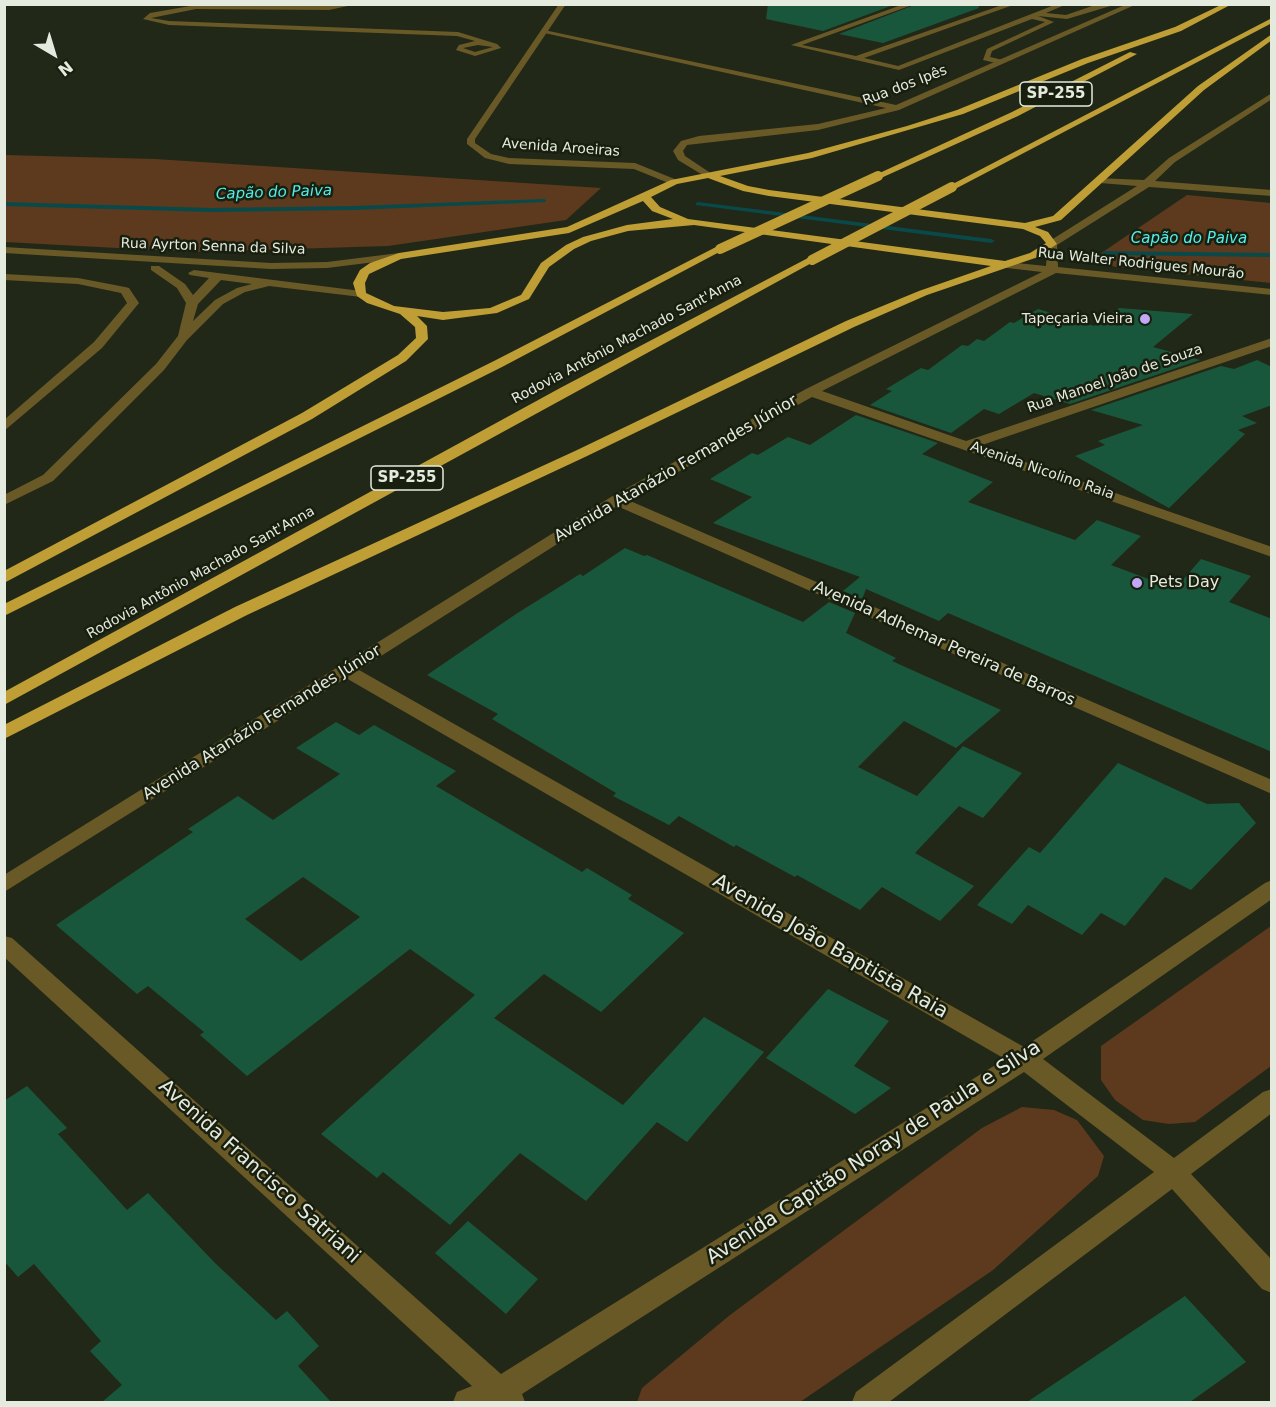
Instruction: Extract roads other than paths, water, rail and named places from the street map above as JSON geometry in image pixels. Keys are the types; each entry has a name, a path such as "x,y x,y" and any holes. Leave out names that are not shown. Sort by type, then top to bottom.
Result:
{"highway":[{"path":"1007,265 694,222 650,224 587,239 570,247 545,266 525,297 493,310 469,315 442,316 404,311 371,302 361,294 359,283 364,272 374,264 399,256 569,230 674,182 706,174 763,166 809,156 930,122 1085,61 1178,29 1230,4"},
{"name":"SP-255","path":"4,610 498,364 720,249 1015,114 1230,4"},
{"name":"Rodovia Antônio Machado Sant'Anna","path":"4,700 556,396 1272,20"},
{"path":"1025,226 1057,218 1135,145 1201,88 1272,36"},
{"path":"4,733 241,611 580,454 850,324 923,293 1034,255 1052,244 1044,234 1025,226 769,193 746,189 706,174"},
{"path":"644,196 656,209 694,222"},
{"path":"4,578 307,416 402,358 422,339 421,326 404,311"}],"street":[{"name":"Rua dos Ipês","path":"706,174 681,158 678,151 684,143 699,139 818,127 896,108 1134,4"},
{"path":"544,32 896,108"},
{"path":"1052,271 1052,244 1146,184 1172,160 1267,102 1272,95"},
{"path":"1100,180 1272,193"},
{"name":"Rua Ayrton Senna da Silva","path":"4,250 98,258 271,266 327,265 399,256"},
{"name":"Rua Ayrton Senna da Silva","path":"98,258 155,268 361,294"},
{"name":"Rua Walter Rodrigues Mourão","path":"1007,265 1272,292"},
{"path":"183,337 192,303 218,276 271,266"},
{"path":"155,268 181,286 192,303"},
{"name":"Avenida Atanázio Fernandes Júnior","path":"4,885 616,500 811,392 1052,271"},
{"path":"4,277 78,281 125,290 133,303 98,345 4,427"},
{"path":"4,501 48,478 160,367 183,337 219,302 242,290 271,282"},
{"name":"Rua Manoel João de Souza","path":"968,445 1272,342"},
{"name":"Avenida Nicolino Raia","path":"811,392 1267,547"},
{"name":"Avenida Adhemar Pereira de Barros","path":"616,500 1272,788"},
{"name":"Avenida João Baptista Raia","path":"346,670 1025,1059 1174,1173 1272,1280"},
{"name":"Avenida Capitão Noray de Paula e Silva","path":"468,1402 506,1397 1025,1059 1272,888"},
{"name":"Avenida Francisco Satriani","path":"4,944 506,1397"},
{"path":"866,1402 1272,1099"}],"lane":[{"path":"354,4 329,8 196,7 152,14 146,19 169,23 469,36 498,48 475,54 460,51 458,49 469,36"},
{"name":"Avenida Aroeiras","path":"562,4 471,139 475,149 509,161 635,166 674,182"},
{"path":"912,4 794,45 899,68 1064,4"},
{"path":"858,58 1013,4"},
{"path":"1036,16 1063,17 1114,4"},
{"path":"1000,62 986,58 989,50 1052,22 1036,16"}],"waterway":[{"name":"Capão do Paiva","path":"4,204 212,210 354,208 544,201"},
{"path":"698,204 991,241"},
{"name":"Capão do Paiva","path":"1106,253 1272,255"}],"place":[{"name":"Tapeçaria Vieira","path":"1145,319"},
{"name":"Pets Day","path":"1137,583"}]}
